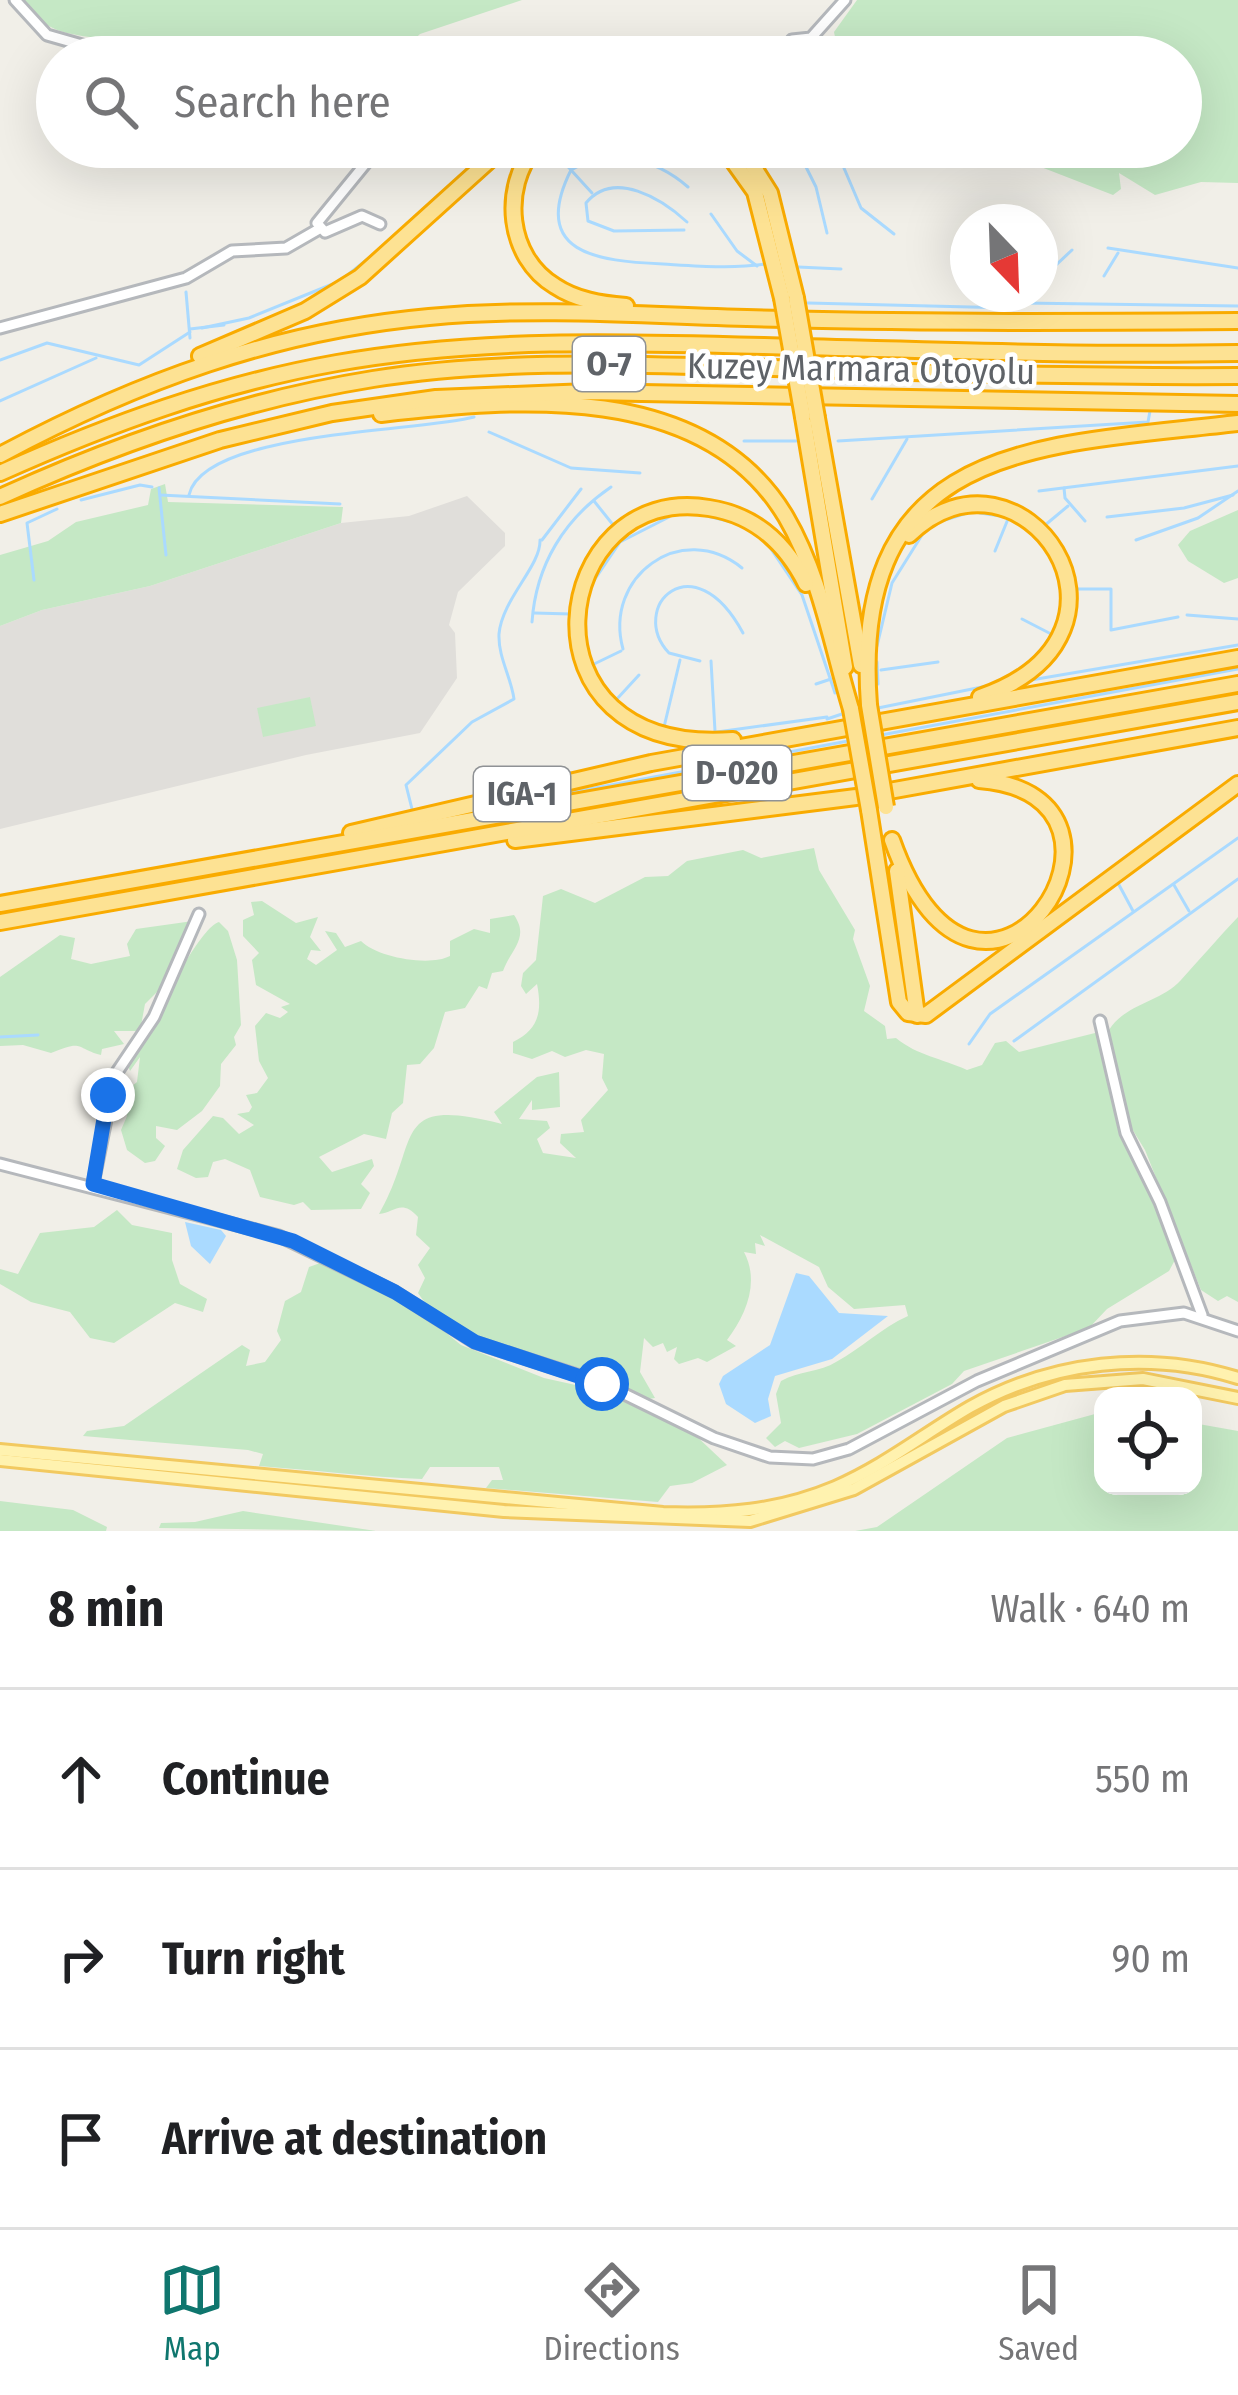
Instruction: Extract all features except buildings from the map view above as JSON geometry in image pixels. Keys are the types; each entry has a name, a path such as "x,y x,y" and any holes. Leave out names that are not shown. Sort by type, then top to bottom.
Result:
{"highway":[{"path":"0,455 106,396 326,299 360,277 481,168"},
{"path":"522,168 514,228 535,269 556,288 601,304 632,307 877,317"},
{"path":"738,168 755,192 789,298"},
{"path":"754,168 770,193 869,705 917,1015"},
{"path":"51,428 202,364 367,325 483,314 1238,321"},
{"name":"Kuzey Marmara Otoyolu","path":"0,473 200,395 320,366 445,348 597,342 1238,353"},
{"name":"Kuzey Marmara Otoyolu","path":"0,497 111,449 211,415 333,386 430,372 589,364 1238,376"},
{"path":"0,514 146,462 332,413 509,393 1238,404"},
{"path":"146,462 408,411 605,409 659,419 713,445 769,494 798,542 851,710"},
{"path":"810,418 899,1002 917,1015 940,1010 986,966 1238,784"},
{"path":"878,592 898,540 924,506 993,460 1060,443 1238,423"},
{"name":"IGA-1","path":"869,705 867,650 878,592 910,533 935,515 974,505 1012,511 1035,525 1058,553 1070,589 1066,627 1037,669 992,693 887,722"},
{"path":"810,735 687,741 661,737 626,720 599,693 581,657 576,621 581,591 607,544 633,523 680,507 720,509 753,523 790,556 835,655"},
{"name":"IGA-1","path":"236,862 297,842 651,763 1238,658"},
{"name":"D-020","path":"0,904 1238,684"},
{"name":"D-020","path":"0,922 1238,702"},
{"path":"909,788 1238,728"},
{"path":"249,878 313,875 557,833 979,780 1027,795 1053,821 1061,838 1061,884 1045,913 1022,930 994,938 964,935 941,924 918,902 892,840"}],"main road":[{"path":"0,1455 663,1513 736,1513 776,1507 845,1482 966,1409 1035,1378 1134,1361 1187,1365 1238,1378"},
{"path":"0,1455 504,1510 749,1521 854,1489 1004,1406 1066,1385 1143,1379 1179,1382 1238,1398"}],"street":[{"path":"15,0 32,25 49,36"},
{"path":"813,36 844,0"},
{"path":"319,229 320,214 361,168"},
{"path":"0,328 186,278 232,251 286,248 319,229 328,231 362,216 380,224"},
{"path":"93,1184 110,1087 154,1017 199,914"},
{"path":"1100,1021 1126,1133 1160,1202 1202,1315"},
{"path":"0,1164 93,1184 293,1241 395,1292 475,1342 602,1384 753,1454 786,1459 831,1455 873,1440 976,1381 1099,1328 1161,1314 1202,1315 1238,1331"}],"shaded area":[{"path":"467,496 505,533 505,546 458,592 449,625 455,633 457,678 420,733 306,755 0,829 0,626 42,610 150,586 341,523 409,516"}],"green space":[{"path":"22,0 522,0 418,36 83,36 63,32 35,16"},
{"path":"857,0 1238,0 1238,183 1201,182 1155,195 1119,173 1121,189 1113,195 1044,168 1202,168 1202,36 835,36"},
{"path":"165,484 168,502 343,507 341,523 150,586 42,610 0,626 0,555 48,541 76,522 148,505 151,489"},
{"path":"1238,510 1238,578 1224,583 1188,561 1178,545 1190,531"},
{"path":"310,697 316,726 263,737 257,708"},
{"path":"814,848 819,870 855,930 853,939 870,986 864,1011 885,1026 887,1039 896,1038 967,1070 982,1065 995,1043 1006,1041 1019,1052 1099,1032 1121,1137 1159,1207 1176,1258 1169,1271 1107,1309 1089,1328 964,1371 952,1384 857,1434 799,1448 785,1441 775,1447 766,1438 781,1423 776,1394 781,1381 830,1365 854,1351 908,1316 905,1305 854,1309 828,1287 819,1267 760,1235 765,1246 755,1243 756,1254 744,1252 751,1286 745,1309 727,1340 736,1346 707,1362 698,1358 679,1364 674,1359 677,1347 667,1352 663,1343 653,1347 644,1338 640,1372 655,1398 648,1399 583,1369 506,1349 457,1330 418,1293 425,1278 418,1265 430,1248 416,1235 418,1217 402,1207 379,1214 414,1130 424,1120 441,1115 502,1124 494,1112 537,1077 559,1072 560,1107 532,1110 532,1100 519,1119 547,1121 550,1128 537,1139 543,1153 576,1158 560,1143 561,1134 584,1132 581,1120 608,1090 602,1078 604,1054 586,1050 565,1057 552,1051 532,1059 513,1053 513,1042 534,1025 539,1010 537,984 526,994 521,986 523,973 536,960 543,896 561,889 595,903 645,877 668,876 687,861 743,850 761,858"},
{"path":"262,901 296,923 318,917 310,937 321,951 311,950 307,959 316,965 337,950 325,931 336,933 345,947 361,941 390,956 429,961 450,956 450,941 474,929 490,933 490,919 514,915 518,923 520,937 503,971 492,973 487,989 479,986 465,1008 445,1012 434,1048 420,1064 407,1065 403,1103 392,1113 386,1139 364,1134 319,1157 332,1172 372,1159 374,1166 361,1184 370,1193 361,1209 311,1210 303,1202 294,1205 260,1197 250,1170 225,1159 213,1162 208,1177 196,1178 177,1169 183,1150 213,1116 223,1118 239,1134 254,1125 237,1114 249,1112 252,1107 246,1095 257,1093 268,1078 259,1061 255,1026 266,1013 280,1018 288,1012 281,1007 290,1004 256,985 252,960 259,953 243,936 243,920 254,915 251,902"},
{"path":"1238,917 1238,1302 1227,1296 1218,1301 1201,1290 1145,1150 1126,1119 1109,1030 1124,1014 1181,980"},
{"path":"193,921 171,978 145,1004 140,1031 114,1031 124,1044 102,1049 101,1055 79,1046 51,1053 23,1045 0,1046 0,977 60,935 75,938 71,959 91,964 130,956 127,944 136,929"},
{"path":"219,922 228,931 237,960 241,1025 234,1037 236,1045 221,1064 220,1086 202,1111 177,1130 156,1126 156,1138 165,1146 155,1161 145,1163 127,1150 121,1130 127,1116 121,1095 137,1082 140,1057 130,1071 127,1063 198,942"},
{"path":"117,1210 132,1225 172,1233 172,1260 180,1284 207,1299 203,1312 175,1303 114,1343 90,1338 70,1312 31,1302 0,1284 0,1269 18,1274 40,1233 94,1227"},
{"path":"323,1262 423,1314 461,1345 544,1378 607,1392 693,1433 727,1465 692,1483 670,1486 658,1502 486,1488 492,1480 503,1480 499,1467 430,1467 422,1479 381,1477 259,1466 263,1454 248,1450 83,1436 87,1431 124,1426 242,1345 250,1350 246,1366 265,1362 281,1340 277,1331 285,1301 301,1292 309,1267"},
{"path":"1094,1414 1094,1495 1202,1495 1202,1425 1238,1431 1238,1531 855,1531 877,1527 1007,1438"},
{"path":"0,1501 73,1510 107,1527 106,1531 0,1531"},
{"path":"243,1511 376,1531 159,1528 161,1523 195,1522"}],"water":[{"path":"185,1222 221,1230 226,1236 210,1264 191,1246"},
{"path":"796,1273 809,1276 839,1313 888,1316 832,1359 775,1376 768,1399 771,1416 755,1423 726,1404 719,1384 723,1376 770,1345"}],"waterway":[{"path":"569,168 592,193"},
{"path":"575,168 560,198 559,220 565,236 577,247 639,263 766,264"},
{"path":"660,168 688,187"},
{"path":"806,168 827,233"},
{"path":"844,168 861,208 894,234"},
{"path":"684,230 614,231 588,221 586,203 597,193 624,188 651,197 687,222"},
{"path":"711,214 737,251 757,266"},
{"path":"202,328 249,318 340,281 385,245"},
{"path":"1108,248 1238,268"},
{"path":"1058,263 1072,250"},
{"path":"1104,276 1118,253"},
{"path":"798,267 841,269"},
{"path":"186,292 190,338"},
{"path":"808,303 950,306"},
{"path":"1058,304 1238,306"},
{"path":"190,329 224,325"},
{"path":"0,360 47,343 139,365 190,332"},
{"path":"0,401 96,358"},
{"path":"838,441 1148,422 1150,411"},
{"path":"189,495 203,474 232,458 271,446 474,417"},
{"path":"489,432 571,468 640,473"},
{"path":"872,499 907,439"},
{"path":"744,441 796,441"},
{"path":"1039,491 1238,466"},
{"path":"81,500 140,485 152,487"},
{"path":"532,622 539,581 555,545 579,514 611,487"},
{"path":"159,488 166,555"},
{"path":"1064,488 1065,498 1085,521"},
{"path":"542,540 581,489"},
{"path":"1136,540 1198,518 1238,491"},
{"path":"160,495 340,504"},
{"path":"1107,517 1184,508 1233,495"},
{"path":"594,501 614,526"},
{"path":"1044,526 1068,506"},
{"path":"34,580 27,523 57,509"},
{"path":"980,513 1000,516"},
{"path":"945,520 964,514"},
{"path":"703,515 740,524"},
{"path":"593,582 620,542 669,517"},
{"path":"995,551 1008,519"},
{"path":"877,646 892,583 922,535"},
{"path":"412,809 406,785 472,722 514,699 499,634 540,540"},
{"path":"767,543 802,595 835,693"},
{"path":"623,649 620,623 625,599 652,563 672,553 695,550 719,554 742,568"},
{"path":"700,661 669,653 658,635 661,602 672,591 687,587 704,591 724,605 743,633"},
{"path":"1076,589 1111,589 1111,630 1178,617"},
{"path":"534,613 571,614"},
{"path":"1187,615 1238,619"},
{"path":"1022,619 1053,635"},
{"path":"1032,680 1069,636"},
{"path":"1031,680 1238,645"},
{"path":"592,665 621,651"},
{"path":"664,727 680,660"},
{"path":"711,661 715,731"},
{"path":"877,662 878,684"},
{"path":"881,670 938,662"},
{"path":"881,735 1238,669"},
{"path":"616,700 639,675"},
{"path":"816,684 831,679"},
{"path":"873,709 987,686"},
{"path":"827,719 845,713"},
{"path":"717,732 827,717"},
{"path":"508,804 848,741"},
{"path":"969,1044 990,1014 1238,838"},
{"path":"1014,1041 1238,879"},
{"path":"1118,883 1133,911"},
{"path":"1174,885 1189,911"},
{"path":"0,1037 38,1035"}],"route":[{"path":"108,1095 93,1184 293,1241 395,1292 475,1342 517,1360 602,1384"}]}
